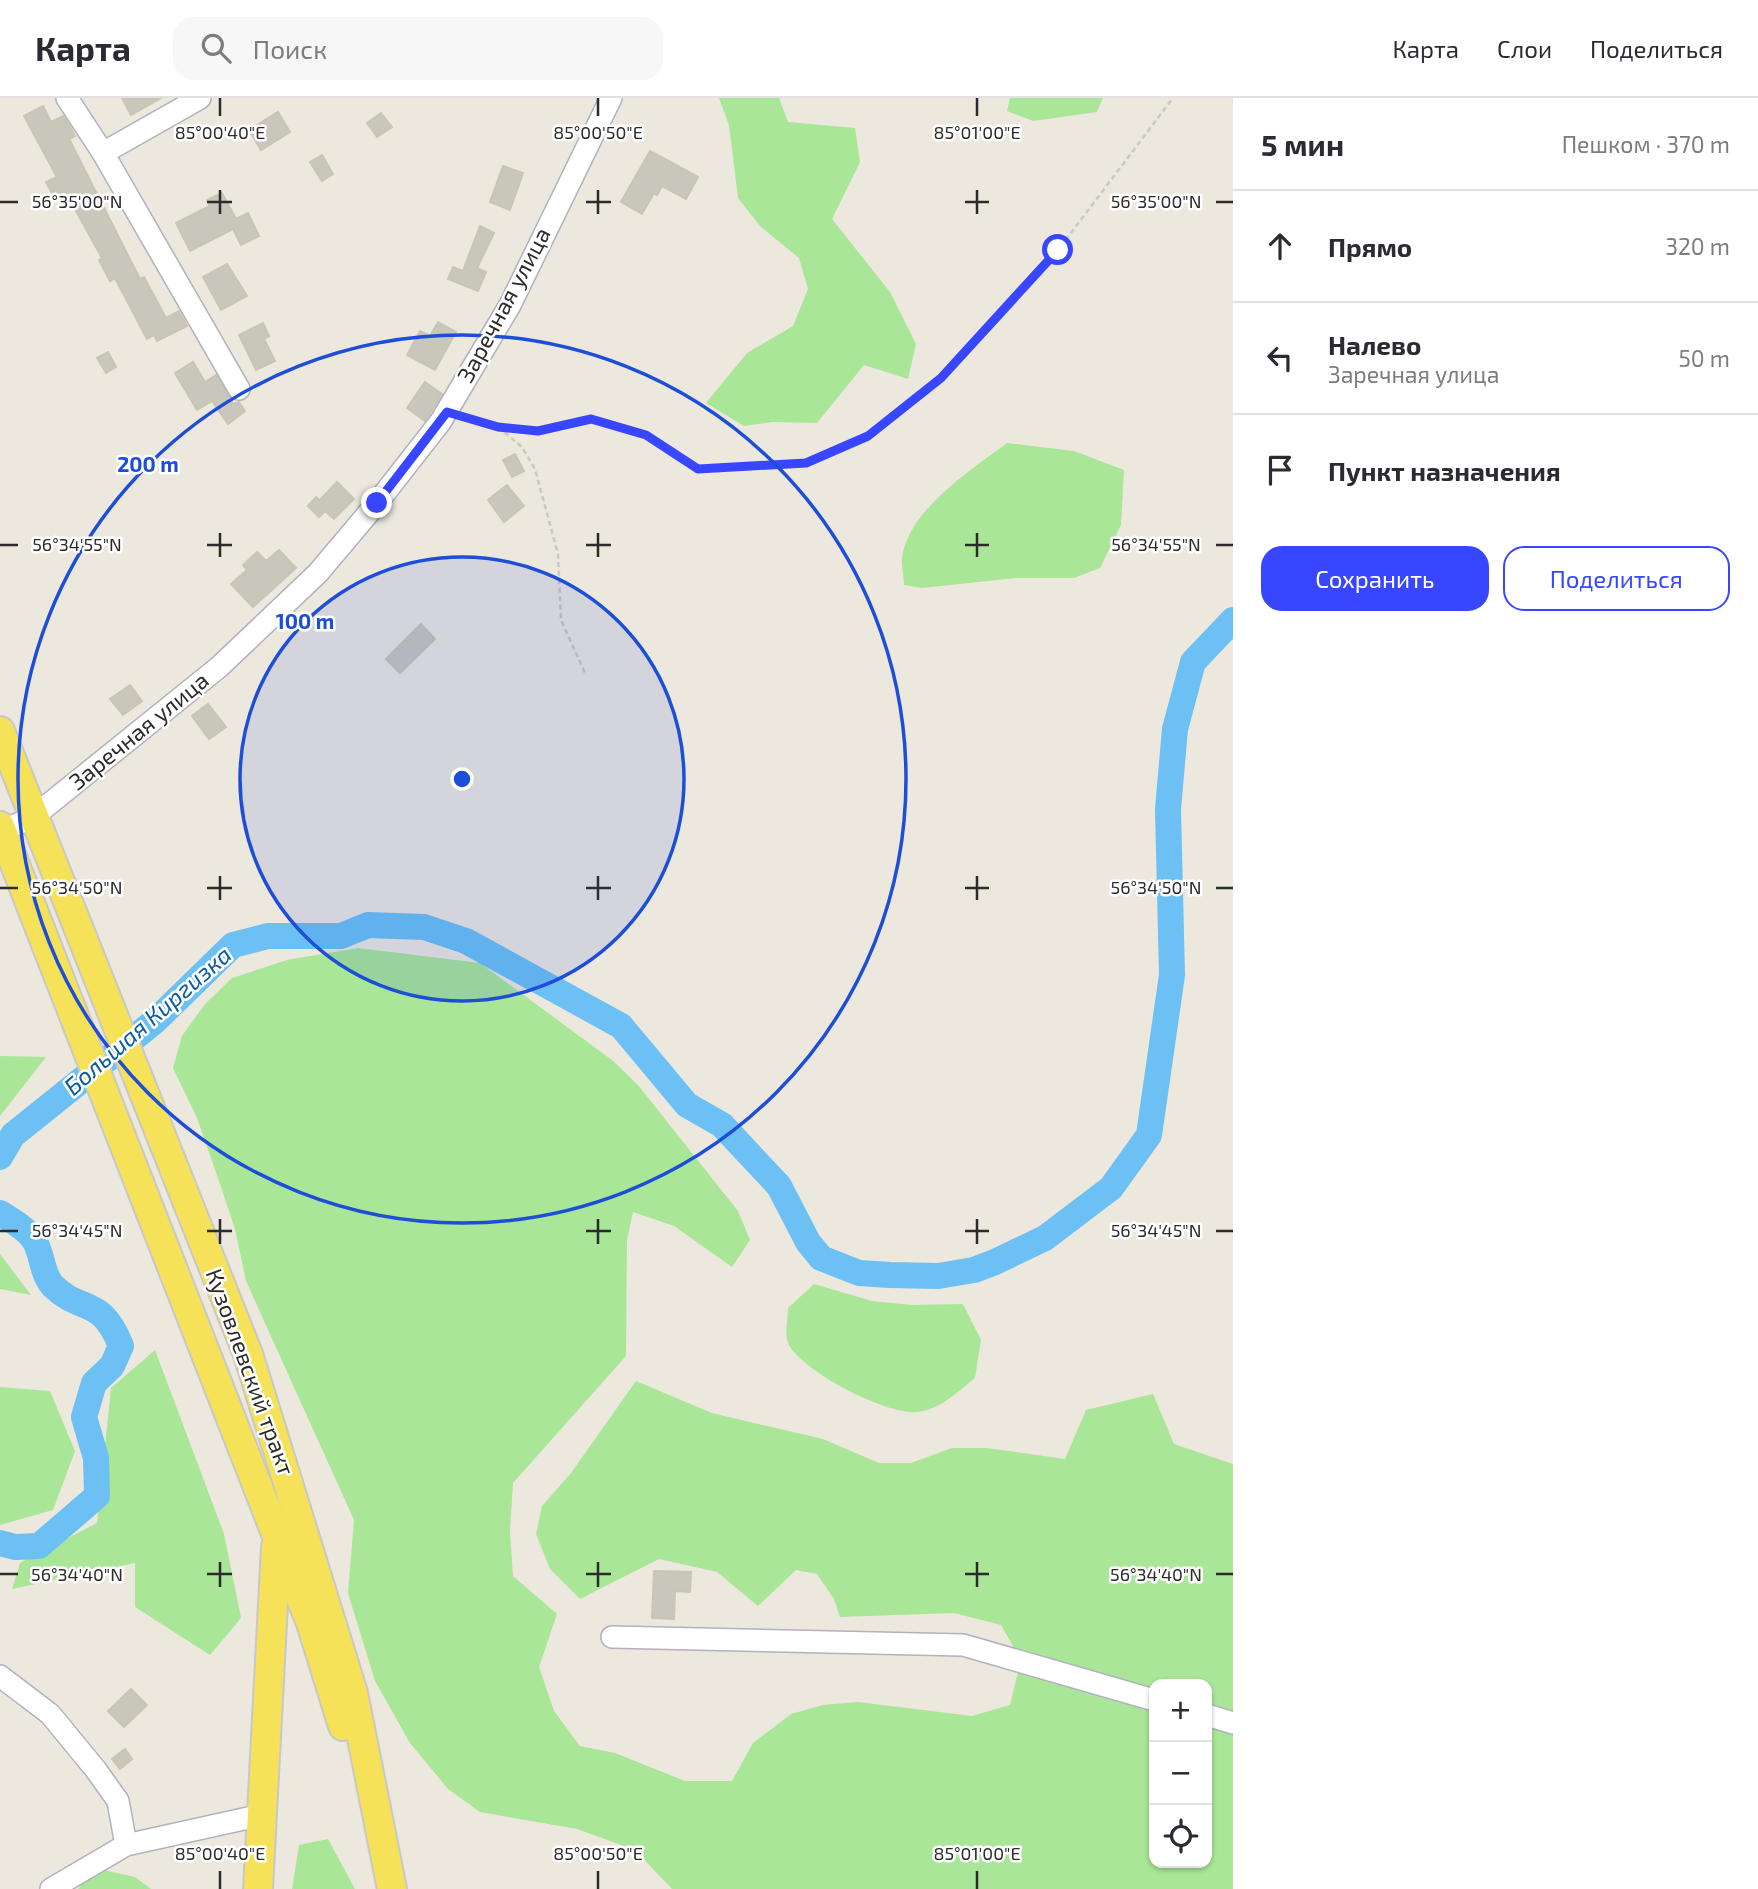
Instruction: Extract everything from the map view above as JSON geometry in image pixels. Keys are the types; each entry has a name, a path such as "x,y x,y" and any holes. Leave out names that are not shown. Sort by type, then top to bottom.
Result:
{"main road":[{"name":"Кузовлевский тракт","path":"0,731 103,996 248,1354 353,1693 391,1880"},
{"name":"Кузовлевский тракт","path":"1,830 312,1626 391,1880"},
{"name":"Кузовлевский тракт","path":"258,1889 276,1534"}],"street":[{"path":"67,98 103,153 239,389"},
{"path":"103,153 200,98"},
{"name":"Заречная улица","path":"1,830 33,817 219,667 318,573 447,412 510,304 611,98"},
{"path":"612,1637 963,1645 1149,1699"},
{"path":"0,1676 51,1714 96,1770 118,1801 126,1845"},
{"path":"1212,1717 1233,1723"},
{"path":"51,1889 126,1845 262,1815"}],"path":[{"path":"447,412 498,427 538,431 591,419 646,435 698,469 806,463 868,436 941,378 1058,250 1173,98"},
{"path":"498,427 522,447 535,469 558,554 561,620 585,673"}],"green space":[{"path":"719,98 779,98 788,122 855,128 860,162 832,219 890,292 916,344 908,379 864,365 817,423 773,422 744,426 706,403 747,353 793,326 808,289 799,258 761,227 738,198 729,125"},
{"path":"1010,98 1103,98 1097,112 1033,121 1007,111"},
{"path":"1007,443 1074,451 1124,470 1121,525 1100,568 1074,578 1016,578 922,588 904,585 902,558 907,540 916,524 943,493"},
{"path":"358,948 480,963 612,1060 638,1085 738,1211 750,1240 732,1267 674,1226 633,1212 627,1240 626,1356 513,1483 510,1532 513,1576 557,1614 539,1667 554,1711 580,1746 615,1753 685,1781 732,1781 753,1743 791,1714 823,1705 858,1702 972,1716 1010,1705 1021,1660 1001,1625 954,1613 840,1617 834,1599 817,1574 796,1570 758,1606 717,1572 659,1559 580,1599 550,1569 536,1534 542,1506 571,1473 636,1381 712,1413 823,1439 879,1463 911,1463 952,1448 987,1448 1065,1459 1086,1410 1153,1394 1174,1444 1233,1464 1233,1889 672,1889 635,1850 577,1829 480,1812 448,1789 410,1743 375,1681 348,1593 354,1520 246,1281 235,1229 217,1175 197,1118 173,1068 182,1036 205,1004 232,978 287,960"},
{"path":"0,1056 46,1057 0,1116"},
{"path":"0,1254 31,1295 0,1289"},
{"path":"814,1284 872,1301 911,1305 963,1304 981,1340 975,1378 937,1406 919,1412 897,1410 843,1388 810,1367 789,1345 788,1308"},
{"path":"155,1350 224,1534 241,1618 210,1655 135,1607 135,1563 12,1589 20,1563 97,1523 111,1388"},
{"path":"0,1387 50,1391 75,1451 53,1510 0,1525"},
{"path":"328,1839 355,1889 292,1889 299,1845"},
{"path":"94,1868 135,1877 151,1889 78,1889"}],"building":[{"path":"122,98 161,98 131,115"},
{"path":"43,106 51,122 63,116 69,125 75,136 69,139 140,279 144,277 166,318 179,311 187,326 157,341 154,335 147,339 115,278 110,281 99,260 102,258 65,191 54,197 46,182 57,177 24,116"},
{"path":"278,112 290,132 261,150 249,130"},
{"path":"381,113 392,127 377,137 367,123"},
{"path":"650,151 698,177 686,199 662,186 657,195 654,193 642,214 621,202"},
{"path":"322,155 333,174 322,181 310,162"},
{"path":"503,166 523,173 510,210 490,202"},
{"path":"222,193 236,219 248,213 259,236 241,245 233,229 190,251 176,223 210,206 207,200"},
{"path":"480,226 494,233 477,268 486,272 478,291 448,279 453,267 463,271"},
{"path":"227,264 247,296 221,310 203,277"},
{"path":"438,322 456,332 435,370 407,355 420,331 430,336"},
{"path":"263,323 269,336 264,339 275,361 256,370 239,335"},
{"path":"108,352 116,367 106,373 97,358"},
{"path":"193,362 205,382 216,375 233,404 239,402 245,411 228,424 212,401 197,410 175,373"},
{"path":"425,382 442,394 425,421 407,408"},
{"path":"515,454 524,471 512,477 503,460"},
{"path":"337,482 354,499 334,519 325,511 319,517 308,506 316,497 320,500"},
{"path":"507,485 524,506 504,522 488,500"},
{"path":"279,550 296,568 253,607 231,584 247,570 243,565 257,552 266,561"},
{"path":"421,624 435,639 400,673 386,659"},
{"path":"130,685 142,701 123,715 110,699"},
{"path":"208,704 226,727 209,739 192,716"},
{"path":"654,1571 691,1572 690,1592 675,1591 674,1619 652,1618"},
{"path":"131,1689 147,1705 124,1727 108,1711"},
{"path":"125,1749 132,1759 120,1769 112,1759"}],"waterway":[{"name":"Большая Киргизка","path":"0,1157 13,1135 155,1021 233,945 268,936 341,936 368,925 424,927 466,941 621,1026 687,1105 722,1125 779,1186 808,1242 821,1258 859,1273 890,1275 938,1276 974,1270 995,1262 1045,1238 1111,1188 1149,1135 1172,975 1168,809 1175,729 1193,662 1233,620"},
{"name":"Большая Киргизка","path":"0,1213 23,1228 34,1240 46,1275 53,1286 63,1295 90,1307 106,1319 121,1346 112,1366 94,1383 84,1417 96,1458 97,1496 39,1546 15,1547 0,1543"}],"route":[{"path":"377,503 447,412 498,427 538,431 591,419 646,435 698,469 806,463 868,436 941,378 1058,250"}]}
